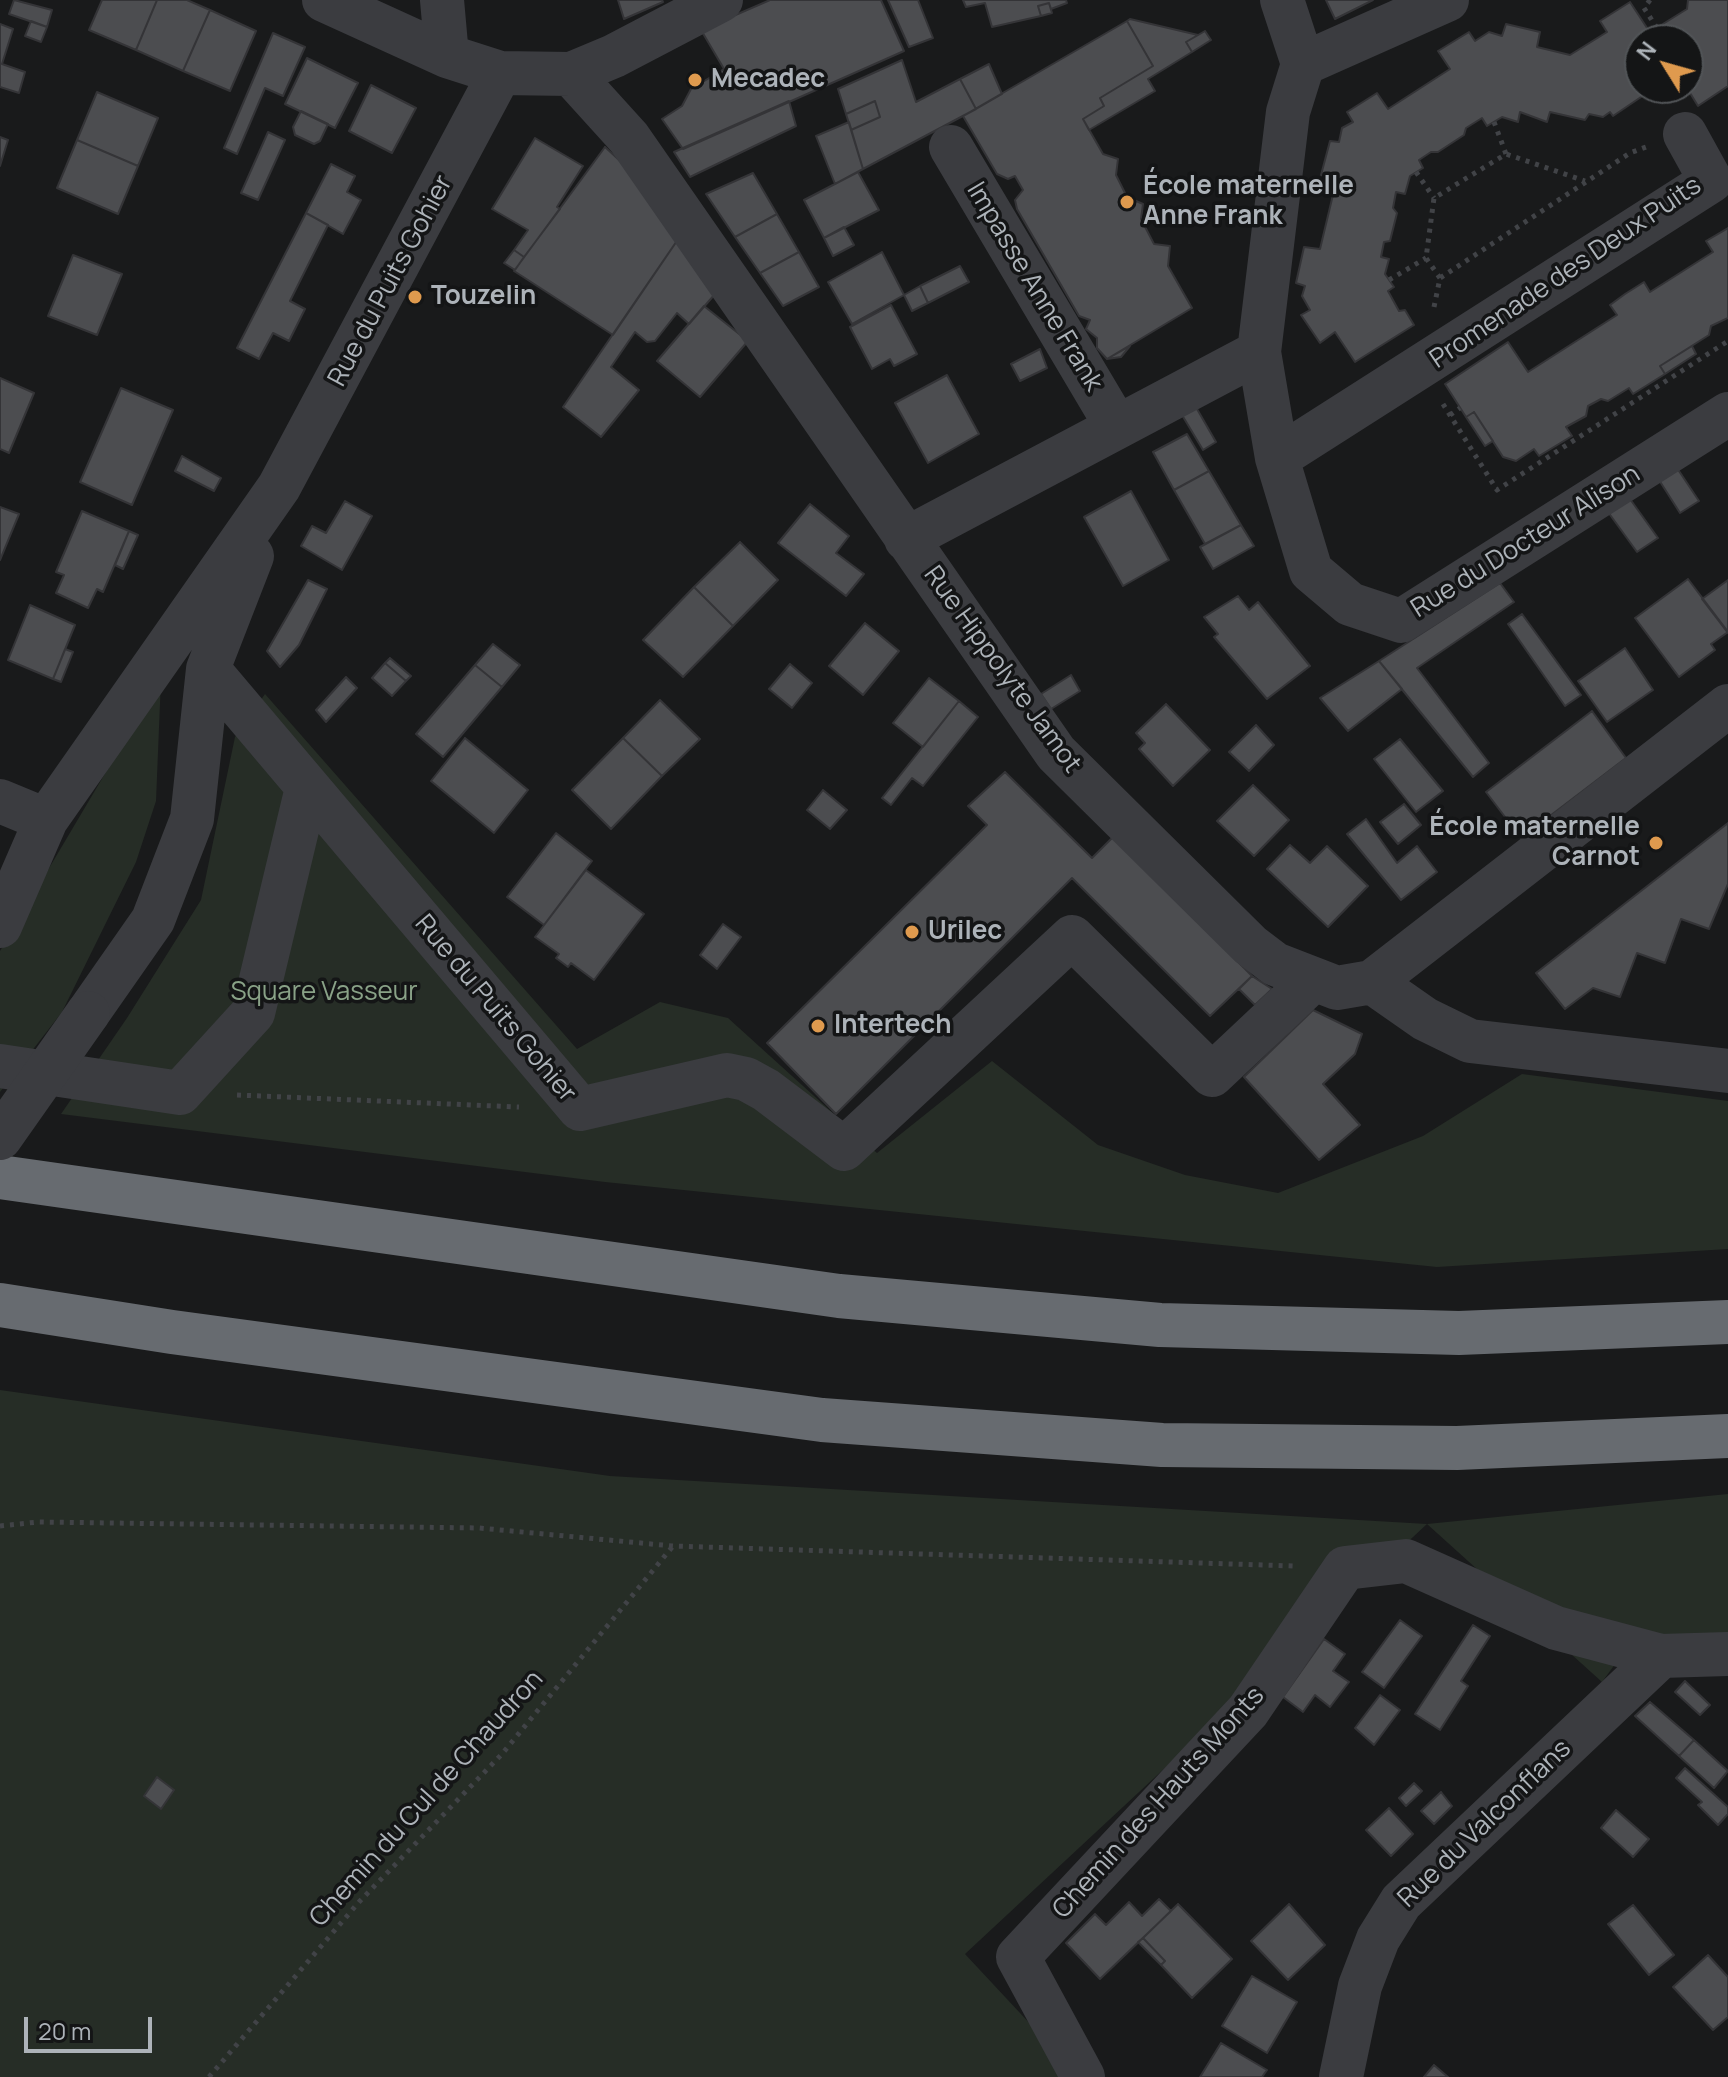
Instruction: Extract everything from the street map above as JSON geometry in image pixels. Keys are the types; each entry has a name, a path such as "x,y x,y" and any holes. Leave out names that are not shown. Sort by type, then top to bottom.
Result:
{"highway":[{"path":"0,1177 839,1296 1160,1325 1459,1333 1728,1322"},
{"path":"0,1305 172,1332 838,1421 1162,1445 1457,1448 1728,1436"}],"street":[{"path":"324,0 447,56 500,73 571,74 721,0"},
{"path":"442,0 447,56"},
{"path":"1282,0 1303,64 1447,0"},
{"name":"Rue du Docteur Alison","path":"1303,64 1288,112 1259,352 1277,458 1311,571 1350,604 1401,621 1728,414"},
{"name":"Rue du Puits Gohier","path":"0,1138 153,920 192,819 208,669 279,487 500,73"},
{"name":"Rue Hippolyte Jamot","path":"571,74 629,138 1056,753 1253,949 1275,964 1337,988 1372,982"},
{"name":"Promenade des Deux Puits","path":"1277,458 1420,370 1711,181 1685,134"},
{"name":"Impasse Anne Frank","path":"951,147 1117,427"},
{"path":"906,539 1259,352"},
{"name":"Rue du Puits Gohier","path":"0,926 46,820 279,487"},
{"name":"Rue du Puits Gohier","path":"208,669 580,1109 727,1075 746,1079 844,1149 1072,937 1212,1075 1313,980"},
{"path":"1728,706 1372,982 1425,1019 1470,1041 1728,1071"},
{"path":"0,1066 180,1093 253,1013 307,788"},
{"path":"0,801 46,820"},
{"path":"1345,1568 1406,1561 1556,1628 1661,1656 1725,1657"},
{"name":"Chemin des Hauts Monts","path":"1083,2077 1018,1957 1248,1711 1345,1568"},
{"name":"Rue du Valconflans","path":"1341,2077 1360,1986 1378,1939 1401,1902 1661,1656"}],"path":[{"path":"1650,0 1644,8 1654,24"},
{"path":"1494,122 1506,154"},
{"name":"Promenade des Deux Puits","path":"1420,370 1440,278 1630,153 1685,134"},
{"path":"1506,154 1586,181"},
{"path":"1434,198 1506,154"},
{"path":"1416,172 1434,198 1426,258 1440,278"},
{"path":"1389,280 1426,258"},
{"path":"1420,370 1497,490 1728,341"},
{"path":"1450,415 1460,408"},
{"path":"180,1093 580,1109"},
{"path":"0,1526 38,1522 479,1528 673,1546 1345,1568"},
{"name":"Chemin du Cul de Chaudron","path":"209,2077 359,1902 502,1754 673,1546"}],"green space":[{"path":"161,679 156,801 136,862 62,1012 0,1092 0,951"},
{"name":"Square Vasseur","path":"265,694 577,1049 660,1002 728,1018 877,1153 992,1061 1098,1145 1185,1175 1278,1193 1423,1136 1522,1074 1728,1101 1728,1249 1437,1267 605,1182 61,1114 127,1018 201,900 235,737"},
{"path":"0,1390 610,1476 1427,1524 965,1954 1075,2072 1071,2077 0,2077"},
{"path":"1728,1494 1728,1651 1640,1630 1602,1682 1427,1524"}],"building":[{"path":"14,0 52,10 47,27 9,14"},
{"path":"102,0 157,0 136,50 89,30"},
{"path":"157,0 187,0 210,10 183,71 136,50"},
{"path":"618,0 662,0 663,2 624,19"},
{"path":"770,0 881,0 904,51 683,149 662,119 682,106 691,89 724,69 701,30"},
{"path":"888,0 918,0 933,38 909,47"},
{"path":"963,0 1066,0 1067,3 1051,9 1049,3 1038,6 1041,16 992,27 985,3 966,7"},
{"path":"1326,0 1373,0 1335,19"},
{"path":"1688,0 1728,0 1728,86 1704,102 1704,24 1663,24 1687,9"},
{"path":"1630,2 1644,24 1624,24 1624,104 1631,104 1613,116 1610,112 1603,117 1589,114 1585,120 1550,112 1547,122 1520,112 1518,122 1502,117 1487,126 1482,118 1466,128 1464,135 1419,160 1423,168 1410,176 1405,194 1396,192 1393,208 1397,213 1390,241 1384,242 1381,257 1389,259 1385,274 1394,287 1388,291 1399,311 1405,310 1414,325 1355,362 1335,332 1320,343 1301,315 1310,310 1302,296 1305,286 1296,283 1304,247 1320,249 1337,178 1321,175 1330,141 1339,142 1342,128 1353,122 1347,112 1377,93 1388,109 1450,69 1438,51 1469,32 1475,41 1489,32 1502,36 1506,24 1540,32 1537,47 1570,55 1607,32 1600,21"},
{"path":"1049,3 1052,13 1041,16 1038,6"},
{"path":"210,10 256,31 230,91 183,71"},
{"path":"1130,19 1198,35 1186,42 1192,52 1148,79 1155,91 1089,130 1083,119 1104,106 1100,98 1153,66 1127,21"},
{"path":"31,21 47,27 41,42 25,36"},
{"path":"1127,21 1153,66 1100,98 1104,106 1083,119 1103,154 1118,159 1116,175 1127,197 1143,204 1141,219 1154,244 1170,246 1168,266 1192,308 1107,359 1097,348 1097,338 1086,329 1090,320 1079,316 1017,209 1015,200 1023,190 1015,176 1008,179 997,174 963,116"},
{"path":"0,24 13,29 2,64 25,72 19,93 0,87"},
{"path":"1205,31 1211,40 1192,52 1186,42"},
{"path":"273,33 305,47 283,96 265,88 237,154 224,148"},
{"path":"307,58 358,83 335,128 285,104"},
{"path":"902,60 916,102 960,79 976,109 863,169 851,130 880,117 875,101 846,114 838,89"},
{"path":"989,64 1002,94 976,109 960,79"},
{"path":"371,85 416,108 392,153 349,131"},
{"path":"97,92 158,118 138,166 77,140"},
{"path":"789,101 796,126 690,177 674,152"},
{"path":"875,101 880,117 851,130 846,114"},
{"path":"301,111 328,124 320,141 314,144 295,135 293,127"},
{"path":"849,122 863,169 835,184 816,136"},
{"path":"268,132 285,140 258,200 241,193"},
{"path":"0,137 8,140 0,166"},
{"path":"535,138 583,166 557,207 560,209 524,257 514,250 528,230 492,209"},
{"path":"77,140 138,166 118,214 57,188"},
{"path":"605,147 655,193 683,232 613,335 514,271"},
{"path":"331,164 355,176 347,192 361,200 343,234 306,213"},
{"path":"858,172 879,210 824,238 804,200"},
{"path":"753,173 777,214 735,237 706,194"},
{"path":"306,213 328,225 290,301 305,309 289,341 273,333 259,359 237,348"},
{"path":"777,214 799,252 760,273 735,237"},
{"path":"844,227 854,245 833,256 824,238"},
{"path":"1728,228 1728,318 1711,326 1709,335 1660,366 1665,374 1633,394 1629,388 1608,401 1601,399 1588,406 1586,416 1566,427 1572,436 1539,456 1534,449 1516,461 1503,457 1474,412 1466,417 1445,384 1508,342 1528,372 1617,315 1610,305 1625,294 1644,282 1650,292 1713,252 1706,241"},
{"path":"683,232 722,286 689,324 677,313 655,341 647,342 635,332 611,367 639,390 601,437 563,407"},
{"path":"514,250 524,257 515,270 504,263"},
{"path":"799,252 819,287 783,306 760,273"},
{"path":"882,252 904,295 852,324 828,282"},
{"path":"73,255 122,274 97,335 48,316"},
{"path":"960,266 969,282 928,303 920,286"},
{"path":"920,286 928,303 912,311 904,295"},
{"path":"891,305 917,354 894,366 890,359 872,369 850,327"},
{"path":"704,306 748,341 700,397 657,361"},
{"path":"1130,346 1121,357 1107,359"},
{"path":"1692,346 1696,354 1665,374 1660,366"},
{"path":"1040,349 1047,368 1020,381 1011,364"},
{"path":"947,375 979,434 928,463 895,403"},
{"path":"0,378 34,393 9,453 0,449"},
{"path":"121,388 173,410 132,505 80,482"},
{"path":"1193,402 1216,442 1203,450 1179,410"},
{"path":"1474,412 1493,441 1485,446 1466,417"},
{"path":"1187,434 1209,471 1174,490 1153,452"},
{"path":"182,456 221,478 214,491 175,471"},
{"path":"1677,468 1699,501 1680,513 1659,480"},
{"path":"1209,471 1241,525 1205,544 1174,490"},
{"path":"1131,491 1169,560 1123,586 1084,517"},
{"path":"1630,499 1658,538 1637,552 1608,512"},
{"path":"345,501 372,516 342,570 301,546 312,526 326,533"},
{"path":"810,504 849,536 836,553 864,574 846,596 778,543"},
{"path":"0,507 19,514 0,560"},
{"path":"82,511 129,531 103,592 97,589 88,608 56,593 64,575 56,572"},
{"path":"1241,525 1254,546 1213,569 1200,547"},
{"path":"129,531 138,535 123,569 115,565"},
{"path":"740,542 778,580 733,626 694,587"},
{"path":"1688,579 1728,632 1711,644 1715,650 1679,677 1635,618"},
{"path":"308,580 327,589 299,645 280,667 267,651"},
{"path":"1728,580 1728,633 1702,599"},
{"path":"1500,583 1514,602 1417,668 1489,763 1473,777 1379,661"},
{"path":"694,587 733,626 683,677 643,640"},
{"path":"1238,596 1249,610 1258,602 1310,666 1267,699 1214,637 1218,634 1204,617"},
{"path":"30,605 75,625 53,679 8,660"},
{"path":"1522,614 1581,695 1565,706 1508,624"},
{"path":"865,623 899,651 863,695 829,666"},
{"path":"493,644 520,665 502,687 475,665"},
{"path":"1625,648 1653,690 1607,722 1578,681"},
{"path":"65,649 73,652 61,682 53,679"},
{"path":"390,658 411,676 406,681 385,663"},
{"path":"1379,661 1402,689 1348,731 1320,698"},
{"path":"385,663 406,681 392,696 372,678"},
{"path":"790,664 812,683 792,708 769,689"},
{"path":"475,665 502,687 443,757 416,734"},
{"path":"1071,675 1080,691 1051,709 1041,694"},
{"path":"346,677 357,688 326,722 316,710"},
{"path":"929,678 959,701 923,747 893,723"},
{"path":"660,700 700,739 662,776 623,738"},
{"path":"959,701 978,717 923,786 912,778 891,805 882,798"},
{"path":"1166,704 1210,750 1173,786 1139,749 1145,743 1136,733"},
{"path":"1592,711 1626,758 1521,838 1486,792"},
{"path":"1256,725 1274,745 1249,771 1229,752"},
{"path":"465,738 528,790 494,833 431,781"},
{"path":"623,738 662,776 611,829 572,790"},
{"path":"1400,739 1443,791 1416,812 1374,759"},
{"path":"1005,772 1092,858 1114,836 1252,976 1210,1016 1072,878 836,1114 767,1043 987,825 968,806"},
{"path":"1253,785 1289,820 1254,856 1217,821"},
{"path":"823,790 847,810 830,829 807,810"},
{"path":"1404,804 1421,825 1398,844 1380,822"},
{"path":"1366,819 1397,863 1417,846 1437,872 1401,900 1347,834"},
{"path":"1728,823 1728,884 1709,929 1681,919 1665,963 1637,953 1620,997 1593,988 1565,1009 1536,973"},
{"path":"556,833 592,861 544,925 507,897"},
{"path":"1290,845 1310,863 1327,846 1368,886 1328,927 1267,869"},
{"path":"586,870 644,914 594,980 571,963 568,967 556,958 559,954 535,937"},
{"path":"723,924 741,937 717,969 700,955"},
{"path":"1252,976 1272,989 1255,1005 1239,989"},
{"path":"1313,1010 1362,1034 1355,1054 1323,1084 1360,1125 1319,1160 1244,1077"},
{"path":"1400,1620 1422,1636 1384,1688 1362,1672"},
{"path":"1473,1625 1490,1636 1461,1681 1468,1686 1440,1730 1415,1714"},
{"path":"1324,1639 1345,1654 1333,1671 1349,1682 1330,1707 1315,1695 1303,1712 1283,1697"},
{"path":"1685,1681 1710,1705 1700,1715 1675,1692"},
{"path":"1380,1695 1400,1710 1374,1745 1355,1728"},
{"path":"1650,1702 1694,1740 1679,1756 1635,1716"},
{"path":"1694,1740 1728,1771 1714,1788 1679,1756"},
{"path":"1685,1768 1728,1807 1728,1814 1718,1825 1698,1805 1702,1802 1676,1778"},
{"path":"157,1777 174,1790 161,1809 144,1796"},
{"path":"1414,1783 1422,1791 1406,1806 1399,1798"},
{"path":"1441,1792 1452,1806 1434,1824 1421,1811"},
{"path":"1389,1808 1413,1834 1391,1856 1366,1830"},
{"path":"1616,1810 1649,1839 1633,1857 1601,1828"},
{"path":"1159,1899 1171,1911 1100,1979 1066,1943 1095,1914 1106,1925 1129,1902 1142,1916"},
{"path":"1178,1904 1232,1959 1192,1998 1161,1965 1165,1961 1143,1938"},
{"path":"1289,1904 1325,1945 1288,1980 1251,1941"},
{"path":"1633,1905 1674,1955 1649,1975 1608,1924"},
{"path":"1143,1938 1165,1961 1161,1965 1138,1942"},
{"path":"1708,1955 1728,1977 1728,2017 1713,2030 1673,1987"},
{"path":"1252,1976 1297,2002 1267,2053 1222,2026"},
{"path":"1221,2043 1267,2070 1262,2077 1200,2077"},
{"path":"1434,2065 1448,2077 1424,2077"}],"place":[{"name":"Mecadec","path":"695,80"},
{"name":"École maternelle Anne Frank","path":"1127,202"},
{"name":"Touzelin","path":"415,297"},
{"name":"École maternelle Carnot","path":"1656,843"},
{"name":"Urilec","path":"912,932"},
{"name":"Intertech","path":"818,1026"}]}
